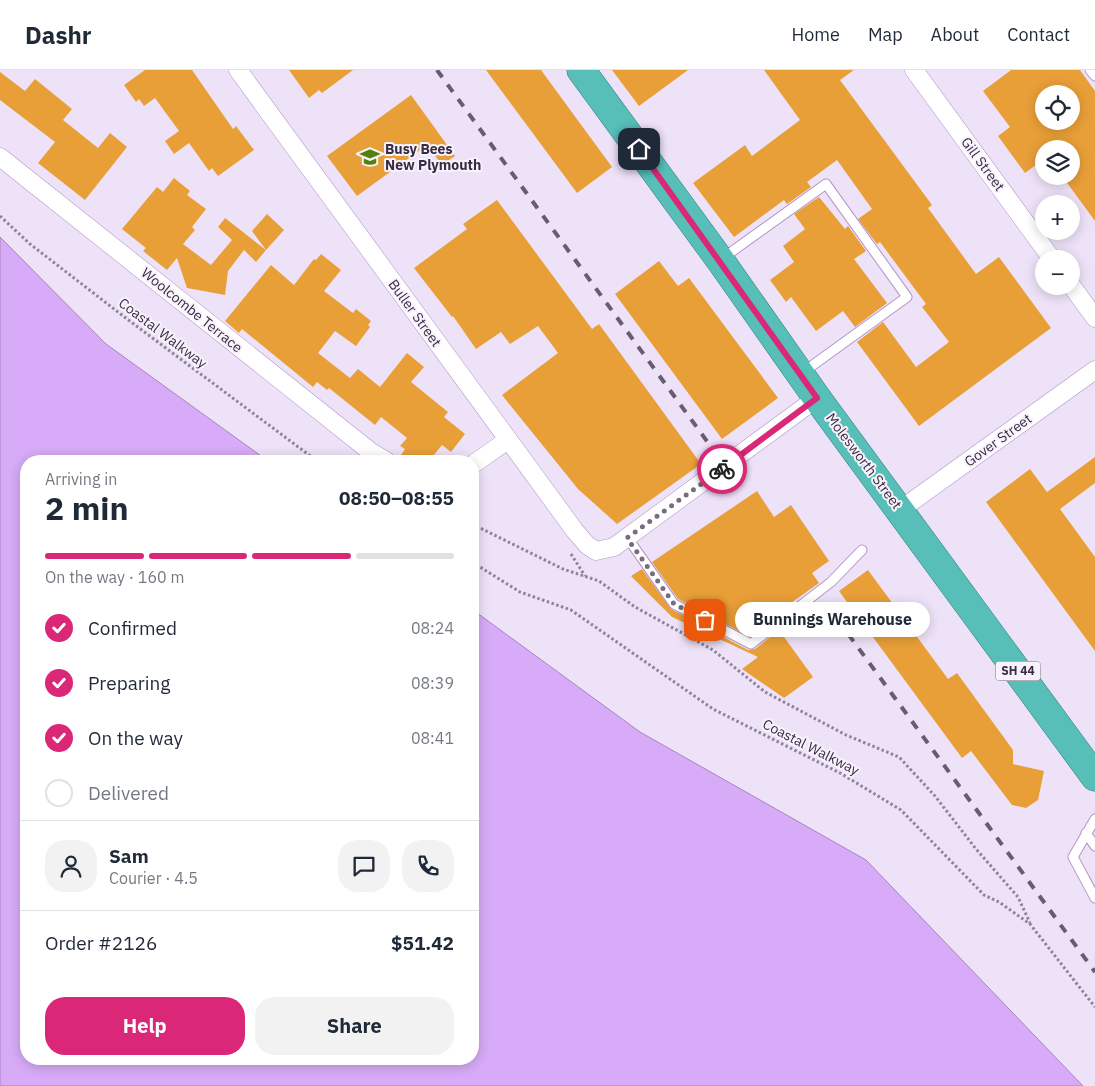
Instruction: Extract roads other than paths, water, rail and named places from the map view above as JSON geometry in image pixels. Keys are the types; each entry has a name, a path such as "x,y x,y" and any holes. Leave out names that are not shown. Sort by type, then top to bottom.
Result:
{"highway":[{"name":"Molesworth Street","path":"581,70 720,260 817,398 1095,777"}],"street":[{"name":"Buller Street","path":"238,70 575,531 587,545 596,551 614,547 627,538"},
{"name":"Gill Street","path":"914,70 1045,250"},
{"name":"Woolcombe Terrace","path":"0,156 376,455"},
{"path":"1078,295 1095,318"},
{"name":"Gover Street","path":"900,510 1095,370"},
{"path":"627,538 817,398"},
{"path":"479,460 508,440"}],"lane":[{"path":"1090,70 1095,76"},
{"path":"720,260 826,184 907,298 800,374"},
{"path":"627,538 674,604 751,644 832,582 862,550"},
{"path":"1095,819 1073,857 1095,898"},
{"path":"1086,833 1095,846"}],"railway":[{"path":"437,70 709,444"},
{"path":"827,605 1095,972"}],"place":[{"name":"Busy Bees New Plymouth","path":"370,157"},
{"name":"Bunnings Warehouse","path":"705,620"}]}
